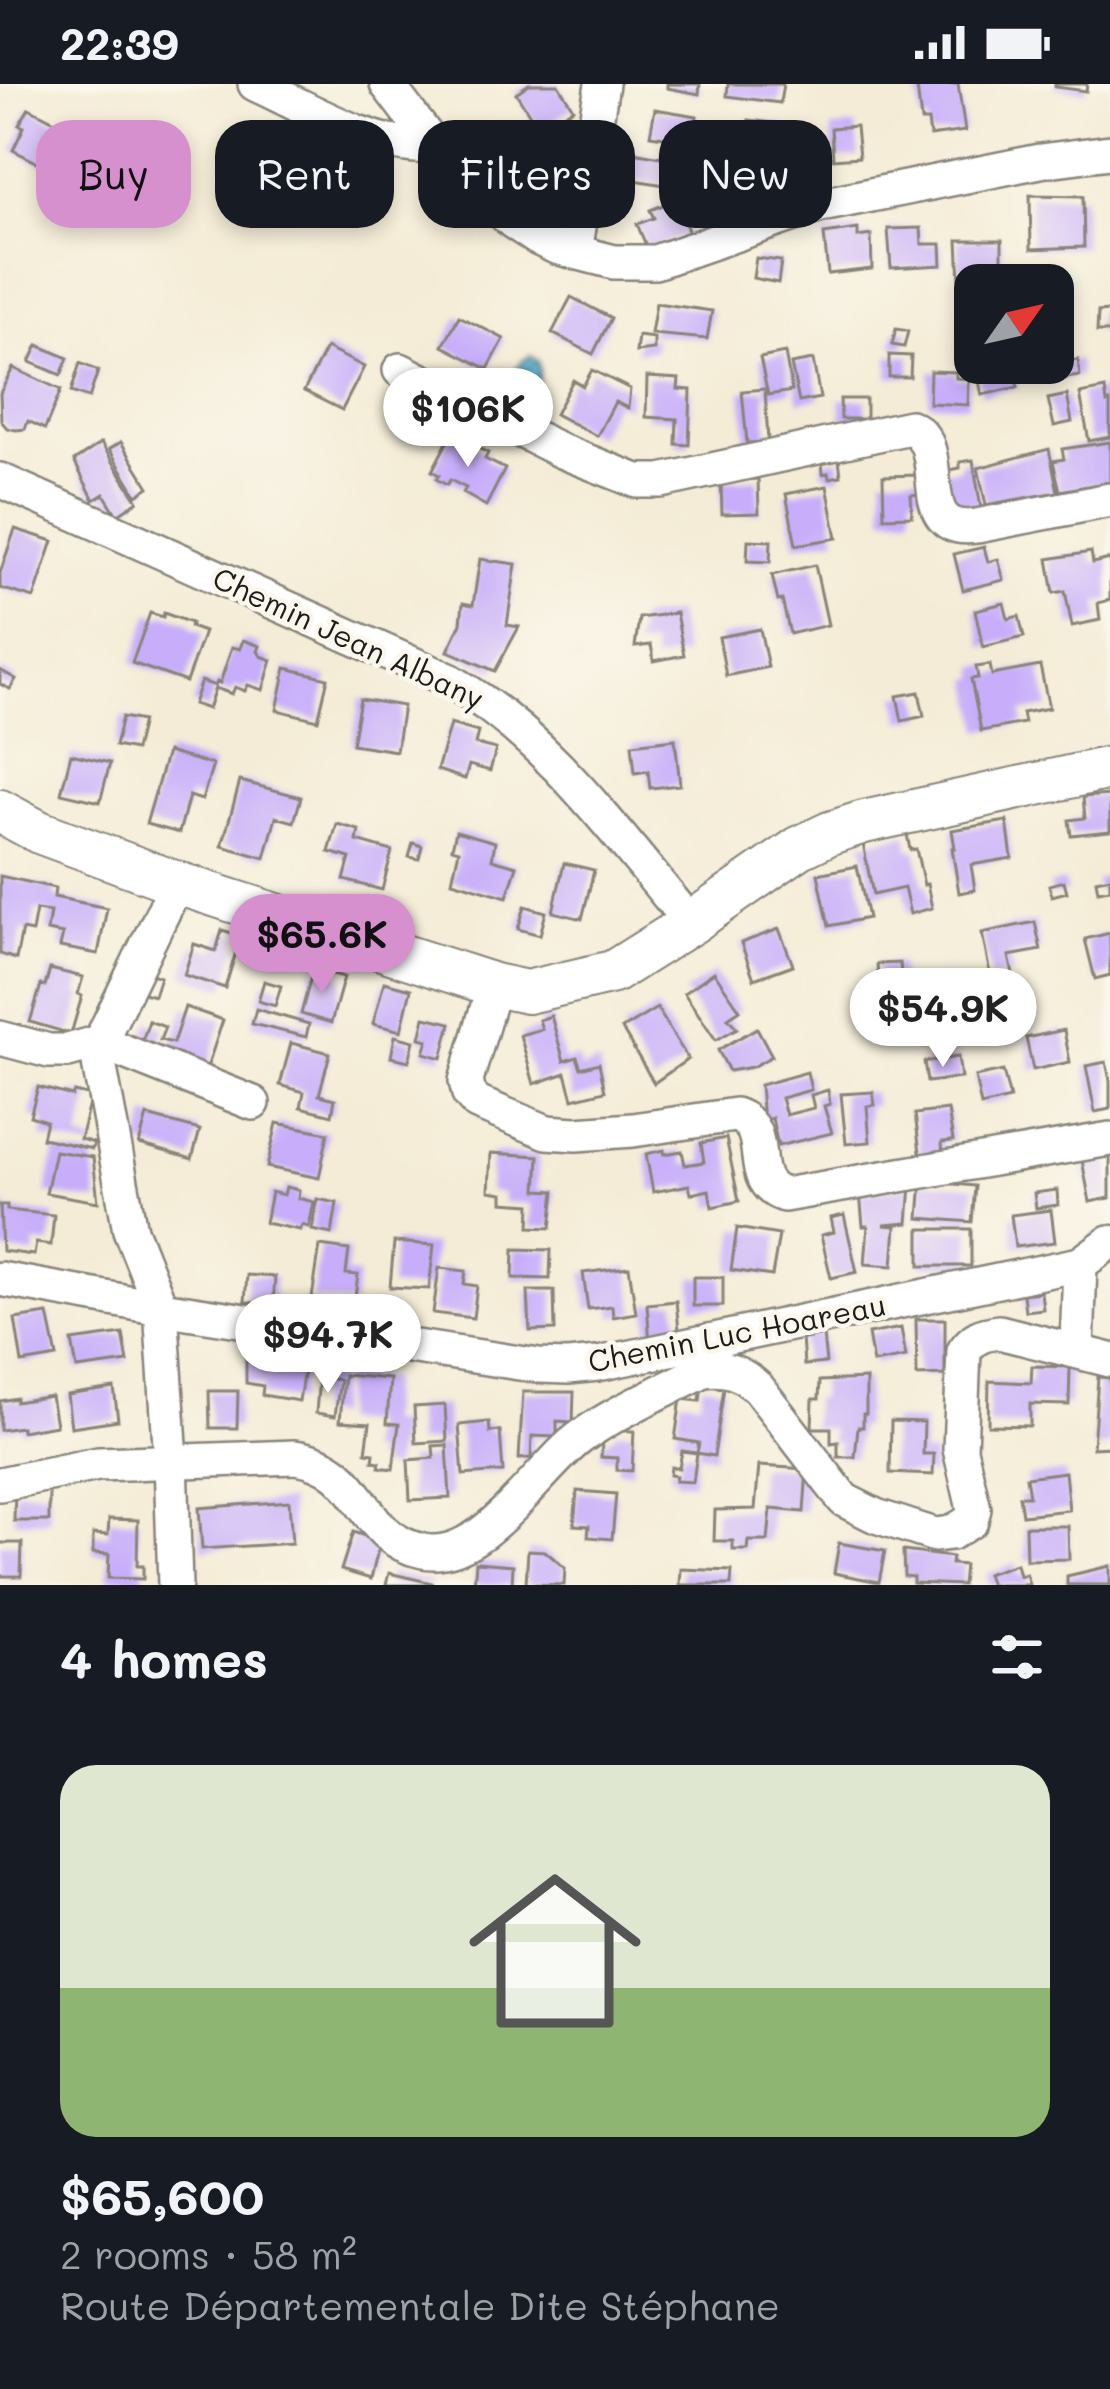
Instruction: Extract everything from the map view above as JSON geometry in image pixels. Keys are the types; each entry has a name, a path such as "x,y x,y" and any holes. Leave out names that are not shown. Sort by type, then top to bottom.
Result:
{"main road":[{"path":"0,811 39,832 177,883 494,986 527,992 613,972 799,848 830,833 1110,768"}],"street":[{"path":"255,84 375,139 418,147"},
{"path":"387,84 418,125"},
{"path":"575,252 602,84"},
{"path":"522,228 537,238 614,262 655,262 821,205 1040,161 1110,152"},
{"path":"400,370 561,451 637,481 662,482 910,427 919,430 928,444 935,499 944,518 955,526 977,526 1110,500"},
{"name":"Chemin Jean Albany","path":"0,480 486,700 576,788 691,923"},
{"path":"175,1585 161,1308 130,1230 101,1085 100,1042 177,883"},
{"path":"494,986 466,1082 477,1103 548,1132 576,1134 735,1114 754,1126 762,1177 784,1196 1110,1138"},
{"path":"0,1038 49,1051 100,1042 253,1102"},
{"name":"Chemin Luc Hoareau","path":"0,1279 161,1308 568,1367 1080,1264 1110,1242"},
{"path":"0,1484 98,1464 317,1460 349,1484 389,1536 423,1551 442,1551 490,1527 580,1437 704,1370 719,1368 745,1376 758,1388 844,1500 935,1535 962,1528 971,1521 974,1509 960,1449 964,1351 981,1335 999,1332 1094,1354 1080,1264"}],"water":[{"path":"530,356 538,361 539,377 527,398 514,394 510,380"}],"building":[{"path":"529,84 558,84 573,108 554,120 533,120 516,93"},
{"path":"667,84 700,84 699,94 667,88"},
{"path":"728,84 783,84 780,103 727,96"},
{"path":"920,84 958,84 965,131 930,136 928,121 921,121"},
{"path":"1055,84 1087,84 1086,91"},
{"path":"29,108 52,120 36,120 36,162 13,150 24,127 19,125"},
{"path":"655,109 697,116 696,120 659,120 659,136 650,135"},
{"path":"856,126 859,157 833,159 832,128"},
{"path":"635,152 659,157 659,184 635,180"},
{"path":"1030,195 1083,196 1084,247 1031,249"},
{"path":"659,206 659,228 687,228 689,233 648,250 637,224 654,218 650,210"},
{"path":"921,228 922,244 941,244 942,265 891,268 888,229"},
{"path":"858,229 858,237 871,235 872,269 828,274 824,234"},
{"path":"958,240 1002,240 1002,264 959,264"},
{"path":"756,258 781,261 778,283 753,278"},
{"path":"571,297 611,318 593,354 552,333"},
{"path":"656,303 712,311 707,339 651,334"},
{"path":"1110,311 1110,332 1097,332 1098,312"},
{"path":"459,316 504,339 488,369 443,346"},
{"path":"896,329 908,331 904,347 892,345"},
{"path":"638,336 654,338 654,350 636,352"},
{"path":"38,345 68,358 61,375 30,362"},
{"path":"326,348 364,367 342,410 304,391"},
{"path":"785,353 792,391 768,395 760,358"},
{"path":"889,355 911,356 910,377 889,377"},
{"path":"813,360 820,398 799,402 791,364"},
{"path":"80,363 98,371 89,398 71,392"},
{"path":"13,368 61,390 45,429 28,421 25,429 16,430 1,421 0,393"},
{"path":"592,370 630,389 628,408 615,402 597,436 555,414 573,380 583,386"},
{"path":"930,371 954,372 954,384 969,384 968,405 929,403"},
{"path":"647,377 679,379 678,389 691,390 689,445 676,444 677,419 646,417"},
{"path":"980,384 1017,384 1018,387 982,395"},
{"path":"765,389 768,442 747,443 742,391"},
{"path":"1105,389 1110,402 1110,437 1089,441 1080,394"},
{"path":"1067,395 1072,422 1054,426 1048,399"},
{"path":"840,399 866,399 866,419 841,419"},
{"path":"451,435 488,453 485,459 505,469 486,506 463,493 466,488 436,479 439,475 432,471"},
{"path":"121,442 149,487 137,495 109,449"},
{"path":"1110,442 1110,482 1060,491 1053,461 1064,459 1062,449"},
{"path":"101,443 138,501 117,515 104,494 94,500 74,461"},
{"path":"1049,449 1058,492 986,505 978,468"},
{"path":"839,459 841,476 823,474 822,462"},
{"path":"973,460 981,508 951,513 944,471"},
{"path":"919,475 920,494 911,495 912,516 884,517 883,476"},
{"path":"758,479 759,513 722,514 721,481"},
{"path":"827,486 837,538 796,545 786,494"},
{"path":"15,529 53,541 34,598 0,588 0,573"},
{"path":"748,540 771,541 770,562 747,561"},
{"path":"984,547 988,562 998,559 1004,580 963,590 954,554"},
{"path":"1091,552 1093,563 1110,559 1110,600 1098,603 1100,620 1072,626 1065,591 1054,593 1048,559"},
{"path":"480,559 516,564 507,625 519,627 495,671 448,651 461,623 463,603 473,605"},
{"path":"815,565 828,625 790,634 772,575"},
{"path":"1004,603 1008,619 1019,616 1024,637 983,647 975,610"},
{"path":"150,613 163,617 164,613 204,632 186,682 132,663"},
{"path":"676,613 684,655 654,661 651,645 635,647 639,618"},
{"path":"760,629 768,667 726,676 719,637"},
{"path":"243,640 260,646 261,656 272,660 263,690 248,685 245,691 235,687 232,694 215,688 208,709 193,704 201,681 220,683 232,647 240,649"},
{"path":"990,665 992,675 1040,666 1049,708 1022,713 1024,723 981,731 971,679 978,678 976,667"},
{"path":"286,668 328,678 318,720 277,710"},
{"path":"0,670 16,679 10,689 0,684"},
{"path":"919,692 924,716 902,721 897,696"},
{"path":"360,699 403,706 396,751 352,744"},
{"path":"122,717 142,721 135,750 115,746"},
{"path":"450,724 478,732 475,744 496,749 490,771 469,765 465,779 437,770"},
{"path":"675,739 680,785 650,788 648,771 635,773 632,744"},
{"path":"167,752 213,765 202,800 189,796 179,833 146,824"},
{"path":"71,754 110,763 100,802 61,793"},
{"path":"240,781 301,797 294,822 276,817 265,858 222,846"},
{"path":"1110,795 1110,831 1071,835 1069,820 1085,818 1083,797"},
{"path":"1007,821 1012,858 971,865 975,890 959,893 952,830"},
{"path":"337,824 359,830 357,841 392,851 382,890 344,880 350,858 329,852"},
{"path":"456,831 495,842 492,859 517,866 507,897 452,881 459,850 452,848"},
{"path":"907,834 910,850 916,849 932,908 910,914 904,888 873,895 863,843"},
{"path":"413,843 422,846 419,859 409,857"},
{"path":"564,863 594,870 582,919 553,912"},
{"path":"857,866 868,918 829,926 818,874"},
{"path":"0,876 55,888 54,897 107,908 98,954 60,947 63,934 47,931 50,912 36,910 32,932 22,930 16,959 0,954"},
{"path":"1110,877 1110,889 1098,891 1096,880"},
{"path":"1064,881 1067,892 1052,896 1049,885"},
{"path":"525,906 546,912 540,935 518,929"},
{"path":"1035,922 1041,950 1009,956 1013,974 991,979 982,933"},
{"path":"779,929 793,965 754,979 741,943"},
{"path":"222,930 241,936 225,988 184,975 194,944 216,951"},
{"path":"1110,933 1110,975 1095,979 1085,939"},
{"path":"900,963 904,1003 880,1005 877,964"},
{"path":"50,969 83,977 71,1034 30,1022"},
{"path":"313,969 344,977 331,1023 301,1014"},
{"path":"143,971 160,977 154,996 136,991"},
{"path":"714,972 740,1010 728,1018 737,1028 716,1040 684,993"},
{"path":"264,981 281,986 275,1006 258,1001"},
{"path":"384,982 411,989 401,1031 373,1024"},
{"path":"185,1007 223,1020 206,1071 139,1050 149,1021 165,1027 160,1040 173,1043"},
{"path":"657,1008 688,1059 654,1083 622,1029"},
{"path":"256,1009 309,1024 306,1037 252,1024"},
{"path":"982,1013 987,1034 946,1043 942,1021"},
{"path":"551,1016 564,1061 577,1057 581,1068 599,1063 605,1091 573,1099 566,1073 534,1084 520,1035 542,1029 539,1020"},
{"path":"425,1017 451,1023 442,1058 424,1053 428,1040 420,1038"},
{"path":"757,1028 772,1056 752,1067 729,1071 718,1050"},
{"path":"1064,1030 1070,1062 1033,1070 1026,1038"},
{"path":"395,1036 414,1041 409,1061 391,1057"},
{"path":"291,1043 330,1053 319,1095 335,1099 332,1115 301,1107 304,1092 280,1085"},
{"path":"958,1057 961,1078 927,1082 924,1062"},
{"path":"1106,1062 1110,1109 1095,1112 1086,1066"},
{"path":"1003,1071 1010,1099 981,1106 975,1077"},
{"path":"807,1072 811,1090 781,1098 786,1115 814,1108 811,1095 828,1090 830,1104 824,1106 832,1133 778,1146 772,1118 763,1121 760,1085"},
{"path":"38,1087 91,1096 80,1139 94,1143 92,1149 42,1138 46,1121 30,1116"},
{"path":"873,1092 875,1105 867,1106 870,1142 846,1144 841,1094"},
{"path":"948,1110 953,1141 942,1142 943,1157 921,1160 915,1114"},
{"path":"147,1116 200,1130 192,1159 139,1144"},
{"path":"277,1123 328,1133 319,1178 267,1167"},
{"path":"726,1138 739,1201 712,1207 709,1190 691,1194 689,1185 653,1192 646,1154 682,1151 685,1165 704,1162 701,1143"},
{"path":"1110,1150 1110,1198 1090,1202 1081,1155"},
{"path":"55,1151 93,1157 98,1202 46,1193"},
{"path":"491,1153 539,1156 537,1190 555,1191 551,1228 530,1227 531,1204 503,1202 503,1193 489,1191"},
{"path":"922,1181 975,1186 972,1222 919,1218"},
{"path":"911,1185 908,1223 884,1225 896,1226 893,1266 865,1264 868,1226 863,1226 860,1193"},
{"path":"286,1187 299,1190 298,1198 314,1202 309,1227 302,1225 300,1230 265,1223 271,1192 284,1195"},
{"path":"1057,1190 1058,1205 1036,1208 1034,1193"},
{"path":"317,1199 337,1203 332,1234 312,1230"},
{"path":"0,1205 7,1205 7,1210 54,1215 51,1245 36,1243 34,1255 2,1251"},
{"path":"1051,1210 1055,1242 1015,1247 1011,1215"},
{"path":"844,1215 857,1272 831,1278 821,1235 834,1232 831,1218"},
{"path":"737,1228 779,1235 772,1276 731,1270"},
{"path":"920,1229 971,1229 971,1266 920,1266"},
{"path":"394,1242 434,1245 429,1289 390,1287"},
{"path":"320,1246 349,1250 346,1274 358,1275 354,1304 312,1298"},
{"path":"514,1249 551,1250 550,1279 513,1278"},
{"path":"629,1267 636,1313 613,1317 612,1306 588,1309 583,1273"},
{"path":"439,1268 466,1271 464,1284 477,1286 473,1318 433,1313"},
{"path":"247,1275 275,1277 273,1304 245,1302"},
{"path":"693,1277 723,1277 723,1306 693,1306"},
{"path":"528,1291 554,1291 555,1330 530,1331"},
{"path":"1041,1292 1043,1309 1025,1311 1023,1294"},
{"path":"676,1301 680,1340 650,1343 647,1304"},
{"path":"48,1314 57,1357 22,1363 15,1319"},
{"path":"916,1319 945,1319 945,1375 917,1376"},
{"path":"901,1328 906,1357 873,1363 868,1334"},
{"path":"123,1334 128,1362 77,1369 72,1341"},
{"path":"823,1335 826,1363 804,1365 802,1337"},
{"path":"246,1355 305,1363 299,1401 262,1395 263,1386 246,1383"},
{"path":"1032,1366 1070,1367 1069,1405 1030,1404 1030,1426 988,1425 989,1381 1031,1383"},
{"path":"344,1375 390,1379 387,1423 399,1424 393,1469 379,1467 380,1462 373,1461 374,1453 366,1452 370,1423 340,1421"},
{"path":"319,1377 340,1380 335,1416 316,1413"},
{"path":"1098,1377 1110,1378 1110,1447 1093,1448"},
{"path":"866,1379 866,1414 863,1427 858,1427 855,1457 838,1457 831,1428 812,1428 813,1399 819,1399 820,1381"},
{"path":"702,1385 724,1388 714,1456 697,1453 699,1443 675,1439 681,1399 700,1401"},
{"path":"114,1388 118,1420 71,1427 67,1395"},
{"path":"209,1391 238,1391 237,1428 210,1428"},
{"path":"523,1392 574,1392 573,1422 557,1421 557,1437 532,1436 531,1458 519,1459"},
{"path":"51,1396 56,1425 0,1430 0,1401"},
{"path":"445,1405 447,1441 416,1443 414,1407"},
{"path":"891,1421 924,1422 923,1454 934,1454 933,1475 890,1473"},
{"path":"489,1422 490,1432 500,1431 503,1472 463,1475 459,1425"},
{"path":"619,1431 634,1431 632,1471 617,1470 617,1458 601,1457 602,1444"},
{"path":"447,1445 450,1498 410,1500 408,1460 434,1458 433,1446"},
{"path":"682,1451 697,1453 693,1482 675,1481 676,1476 670,1475 671,1467 679,1468"},
{"path":"759,1466 807,1469 804,1512 771,1509 768,1541 748,1541 747,1550 733,1550 733,1541 714,1541 715,1510 755,1509"},
{"path":"1065,1472 1069,1510 1022,1515 1019,1496 1029,1496 1026,1477"},
{"path":"15,1490 49,1491 49,1521 14,1521"},
{"path":"577,1491 616,1494 612,1539 588,1537 589,1526 574,1525"},
{"path":"289,1501 292,1543 202,1549 199,1508"},
{"path":"109,1519 138,1520 137,1566 143,1566 143,1579 108,1578 109,1554 93,1553 93,1534 108,1535"},
{"path":"1025,1526 1068,1526 1069,1559 1026,1560"},
{"path":"353,1532 380,1541 371,1579 341,1570"},
{"path":"0,1543 22,1543 21,1576 0,1576"},
{"path":"839,1543 885,1551 879,1582 834,1573"},
{"path":"528,1550 545,1551 565,1568 564,1585 526,1584"},
{"path":"903,1551 952,1557 951,1564 964,1565 962,1585 913,1583 913,1577 904,1576"},
{"path":"476,1562 513,1565 512,1585 474,1585"},
{"path":"1016,1564 1019,1576 1026,1574 1029,1585 990,1585 986,1574"},
{"path":"1110,1566 1110,1585 1067,1585 1067,1576"},
{"path":"681,1569 732,1571 731,1585 680,1585"},
{"path":"389,1573 432,1583 432,1585 386,1585"}]}
